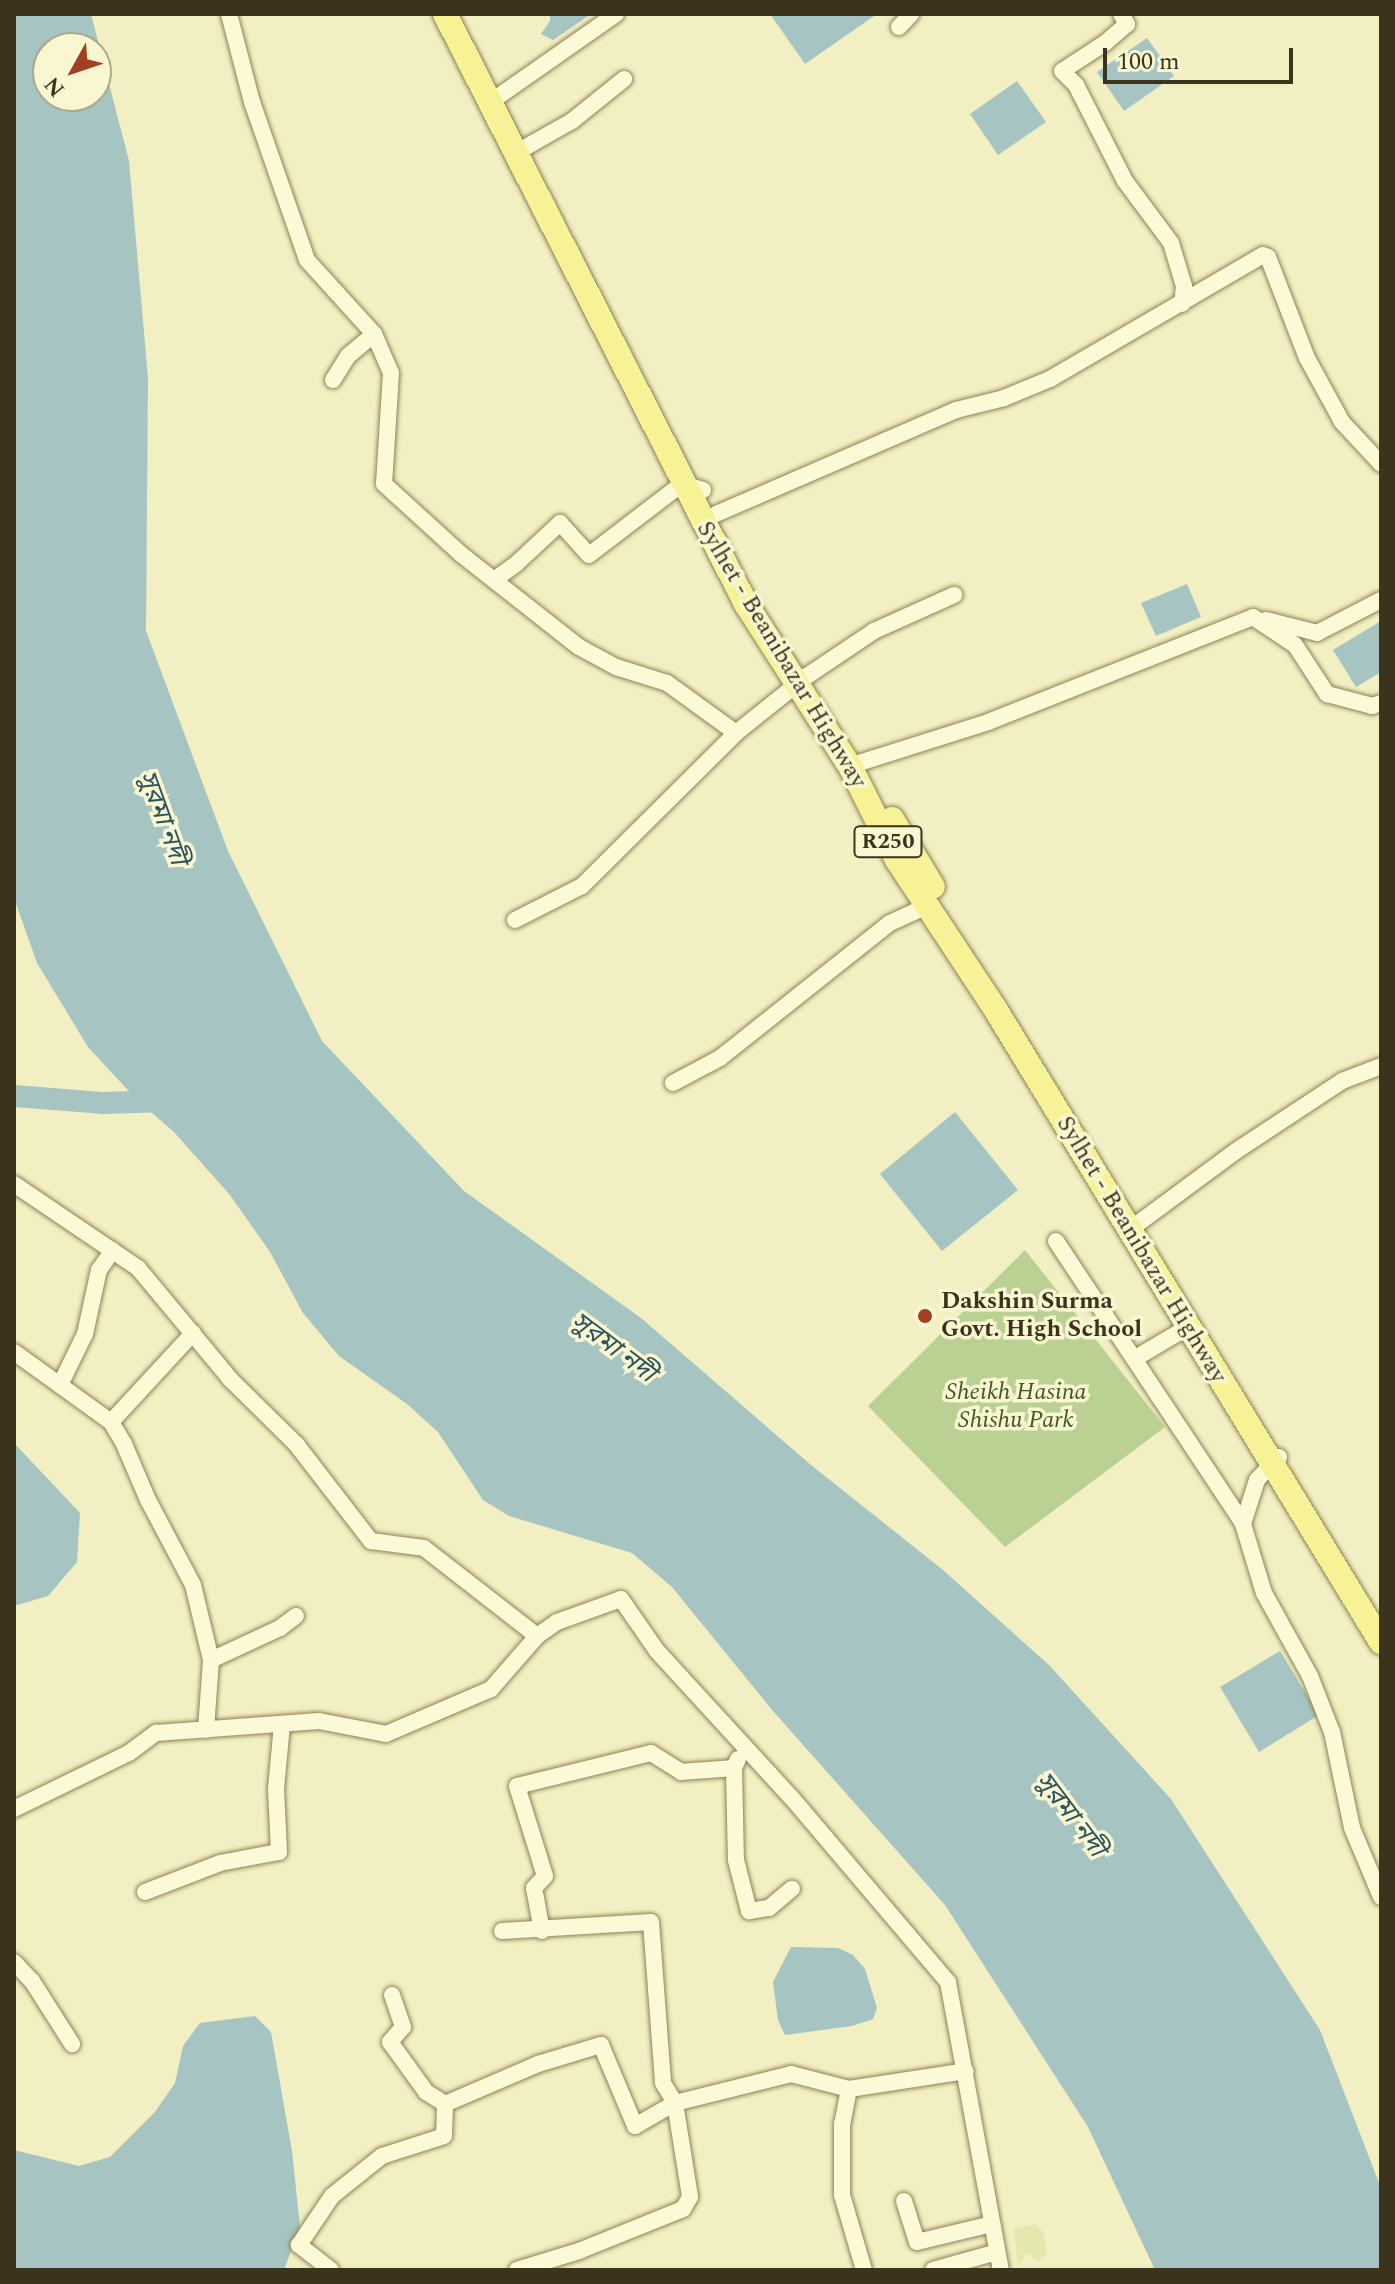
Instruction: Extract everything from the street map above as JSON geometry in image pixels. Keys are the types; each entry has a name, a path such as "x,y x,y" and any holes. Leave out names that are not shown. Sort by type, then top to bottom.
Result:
{"main road":[{"name":"Sylhet - Beanibazar Highway","path":"445,14 655,423 693,487 716,514 897,860 994,1007 1188,1327 1276,1459"},
{"name":"Sylhet - Beanibazar Highway","path":"459,14 693,487 746,604 803,679 859,763 1140,1222 1350,1582 1381,1642"},
{"name":"Sylhet - Beanibazar Highway","path":"1350,1582 1381,1618"}],"street":[{"path":"229,14 252,102 307,260 374,334 391,373 384,484 494,580 579,647 616,667 667,683 736,733"},
{"path":"499,96 616,14"},
{"path":"1121,14 1127,24 1105,43 1062,71 1076,85 1125,181 1171,243 1184,286 1182,304"},
{"path":"526,147 572,121 624,79"},
{"path":"716,514 956,410 1004,398 1050,379 1182,304 1256,257 1268,257 1307,358 1342,422 1381,464"},
{"path":"333,380 348,356 374,334"},
{"path":"494,580 560,523 589,555 693,487"},
{"path":"515,920 582,886 736,733 803,679 874,631 954,595"},
{"path":"859,763 988,722 1253,617 1317,633 1381,600"},
{"path":"1253,617 1295,645 1327,694 1372,706 1381,703"},
{"path":"673,1083 720,1058 890,923 927,906"},
{"path":"1140,1222 1236,1151 1342,1081 1381,1066"},
{"path":"14,1184 138,1268 230,1379 296,1444 371,1541 424,1548 537,1636"},
{"path":"1056,1241 1243,1524 1264,1593 1310,1676 1332,1732 1352,1828 1381,1897"},
{"path":"60,1385 85,1334 99,1270 113,1250"},
{"path":"1134,1359 1188,1327"},
{"path":"111,1422 193,1333"},
{"path":"14,1352 111,1422 193,1585 211,1660 206,1730"},
{"path":"1243,1524 1257,1480 1276,1459"},
{"path":"14,1809 129,1753 156,1733 319,1721 386,1734 491,1689 537,1636 557,1622 621,1599 657,1651 744,1746 948,1982 1001,2270"},
{"path":"211,1660 280,1628 296,1616"},
{"path":"145,1892 220,1863 279,1852 276,1789 282,1724"},
{"path":"744,1746 734,1768 736,1860 749,1911 769,1908 792,1889"},
{"path":"542,1931 534,1888 545,1876 517,1786 651,1753 681,1772 734,1768"},
{"path":"502,1931 542,1931 651,1922 663,2083 675,2103 690,2197 683,2209 579,2251 517,2270"},
{"path":"14,1962 32,1981 72,2044"},
{"path":"392,1995 403,2027 390,2042 426,2092 445,2104"},
{"path":"445,2104 538,2064 601,2045 635,2126 675,2103 791,2074 849,2089 966,2071"},
{"path":"849,2089 842,2124 842,2195 864,2270"},
{"path":"331,2270 299,2245 332,2196 382,2156 444,2136 445,2104"},
{"path":"904,2201 917,2242 992,2224"},
{"path":"933,2270 997,2252"}],"green space":[{"name":"Sheikh Hasina Shishu Park","path":"1025,1250 1165,1427 1005,1547 868,1406"},
{"path":"1036,2224 1043,2232 1047,2254 1038,2261 1026,2253 1018,2267 1014,2229"}],"water":[{"name":"সুরমা নদী","path":"14,14 91,14 96,32 32,32 32,112 112,112 112,95 129,161 148,378 146,631 228,851 322,1041 464,1191 641,1318 811,1465 943,1570 1049,1665 1171,1799 1320,2030 1381,2188 1381,2270 1155,2270 1088,2127 945,1905 773,1711 672,1587 632,1553 509,1516 483,1500 438,1432 407,1404 339,1356 303,1313 270,1252 230,1195 174,1132 137,1100 88,1047 37,963 14,898"},
{"path":"550,14 591,14 553,40 541,34 550,21"},
{"path":"770,14 877,14 805,64"},
{"path":"1147,38 1174,76 1124,111 1097,72"},
{"path":"1017,81 1046,122 998,155 970,114"},
{"path":"1187,584 1201,617 1156,636 1141,603"},
{"path":"1381,621 1381,672 1356,687 1333,650"},
{"path":"955,1112 1018,1190 942,1251 880,1174"},
{"path":"14,1443 80,1513 77,1562 48,1596 14,1606"},
{"path":"1280,1651 1319,1715 1259,1752 1220,1687"},
{"path":"791,1947 838,1948 853,1955 865,1969 877,2008 873,2019 852,2026 785,2035 778,2020 773,1982"},
{"path":"255,2016 271,2032 292,2151 300,2227 284,2270 14,2270 14,2150 79,2166 110,2157 155,2112 175,2083 183,2046 200,2023"}],"waterway":[{"path":"14,1096 102,1103 168,1101"}],"place":[{"name":"Dakshin Surma Govt. High School","path":"925,1316"}]}
